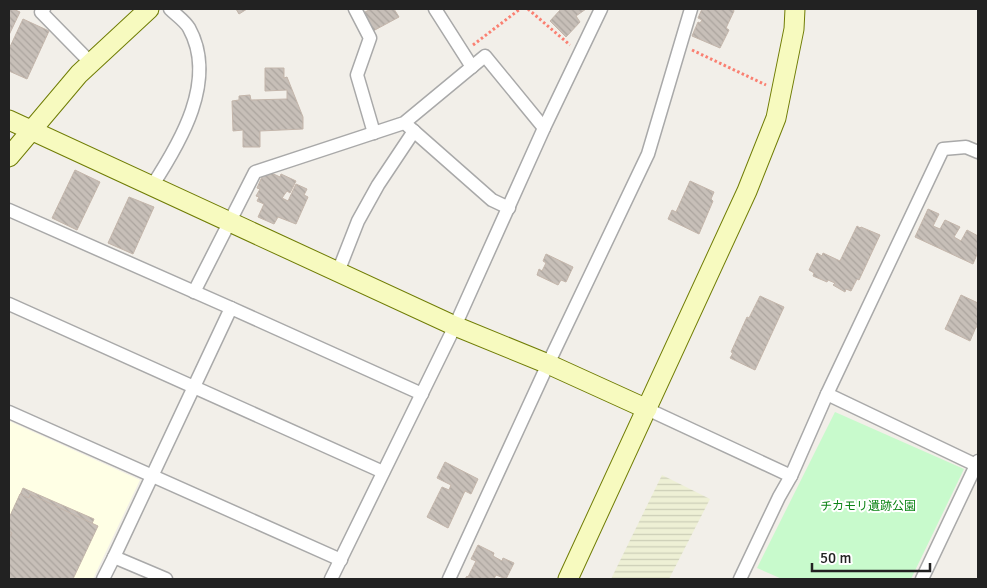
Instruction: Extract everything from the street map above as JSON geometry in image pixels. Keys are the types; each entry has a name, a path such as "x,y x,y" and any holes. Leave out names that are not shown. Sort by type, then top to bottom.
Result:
{"street":[{"path":"44,9 41,12 90,63"},
{"path":"9,157 90,63 149,9"},
{"path":"152,186 171,156 189,116 197,88 200,58 189,27 170,9"},
{"path":"355,9 370,38 357,75 374,132"},
{"path":"435,9 472,67"},
{"path":"331,579 455,326 544,128 601,9"},
{"path":"449,579 548,364 648,154 692,9"},
{"path":"568,579 747,191 776,118 794,29 795,9"},
{"path":"194,292 255,172 404,123 485,56 544,128"},
{"path":"9,120 455,326 548,364 791,476"},
{"path":"404,123 492,200 509,208"},
{"path":"338,272 358,221 378,185 414,132"},
{"path":"740,579 791,476 827,394 943,149 966,147 978,152"},
{"path":"9,210 422,394"},
{"path":"9,304 383,472"},
{"path":"103,579 231,308"},
{"path":"827,394 978,464 922,579"},
{"path":"9,412 341,560"},
{"path":"114,557 166,579"}],"path":[{"path":"462,54 520,9"},
{"path":"528,9 580,53"},
{"path":"680,45 782,93"}],"shaded area":[{"path":"9,421 140,480 93,579 9,579"},
{"path":"662,475 710,499 669,579 611,579"}],"green space":[{"name":"チカモリ遺跡公園","path":"835,412 964,469 911,579 782,579 757,568"}],"building":[{"path":"9,9 20,12 9,35"},
{"path":"236,9 247,9 239,14"},
{"path":"371,9 394,9 399,17 373,31 363,13"},
{"path":"561,9 586,9 576,16 580,22 566,37 550,21"},
{"path":"702,9 733,9 734,11 726,28 729,30 720,48 692,36 698,22 700,23 702,20 698,18"},
{"path":"23,19 49,31 27,79 9,71 9,49"},
{"path":"265,68 284,68 284,78 287,77 303,117 303,129 260,131 260,147 243,147 243,130 233,131 232,101 239,100 239,96 250,95 251,100 287,99 287,90 265,91"},
{"path":"75,170 100,182 77,230 52,218"},
{"path":"265,170 280,177 281,174 296,181 290,193 287,191 282,198 288,201 296,184 307,189 304,195 308,197 296,224 278,217 274,224 258,217 264,204 257,201 259,197 256,196 260,189 257,188"},
{"path":"690,181 714,192 711,199 713,201 699,234 668,219 672,210 676,212"},
{"path":"129,197 154,207 133,254 108,243"},
{"path":"928,209 939,214 933,226 940,229 945,220 960,227 954,237 961,241 967,230 978,236 978,252 973,264 915,237"},
{"path":"857,226 880,235 859,280 857,279 851,291 846,289 845,292 833,285 835,283 813,276 814,273 809,270 817,253 822,256 823,253 840,261"},
{"path":"546,254 573,267 566,282 561,280 558,285 537,275 539,269 542,271 546,263 543,261"},
{"path":"961,295 978,303 978,327 976,327 970,341 945,329"},
{"path":"760,296 784,307 755,370 730,358 747,317 749,318"},
{"path":"445,462 478,479 471,494 465,491 448,528 427,517 442,487 449,490 451,485 437,478"},
{"path":"23,488 94,519 68,579 9,579 9,520"},
{"path":"20,494 29,498 30,494 98,526 73,579 9,579 9,539 12,533 9,531 9,518"},
{"path":"478,545 494,553 493,556 502,561 503,558 514,563 506,579 496,575 494,579 465,579 468,577 476,561 471,559"}]}
